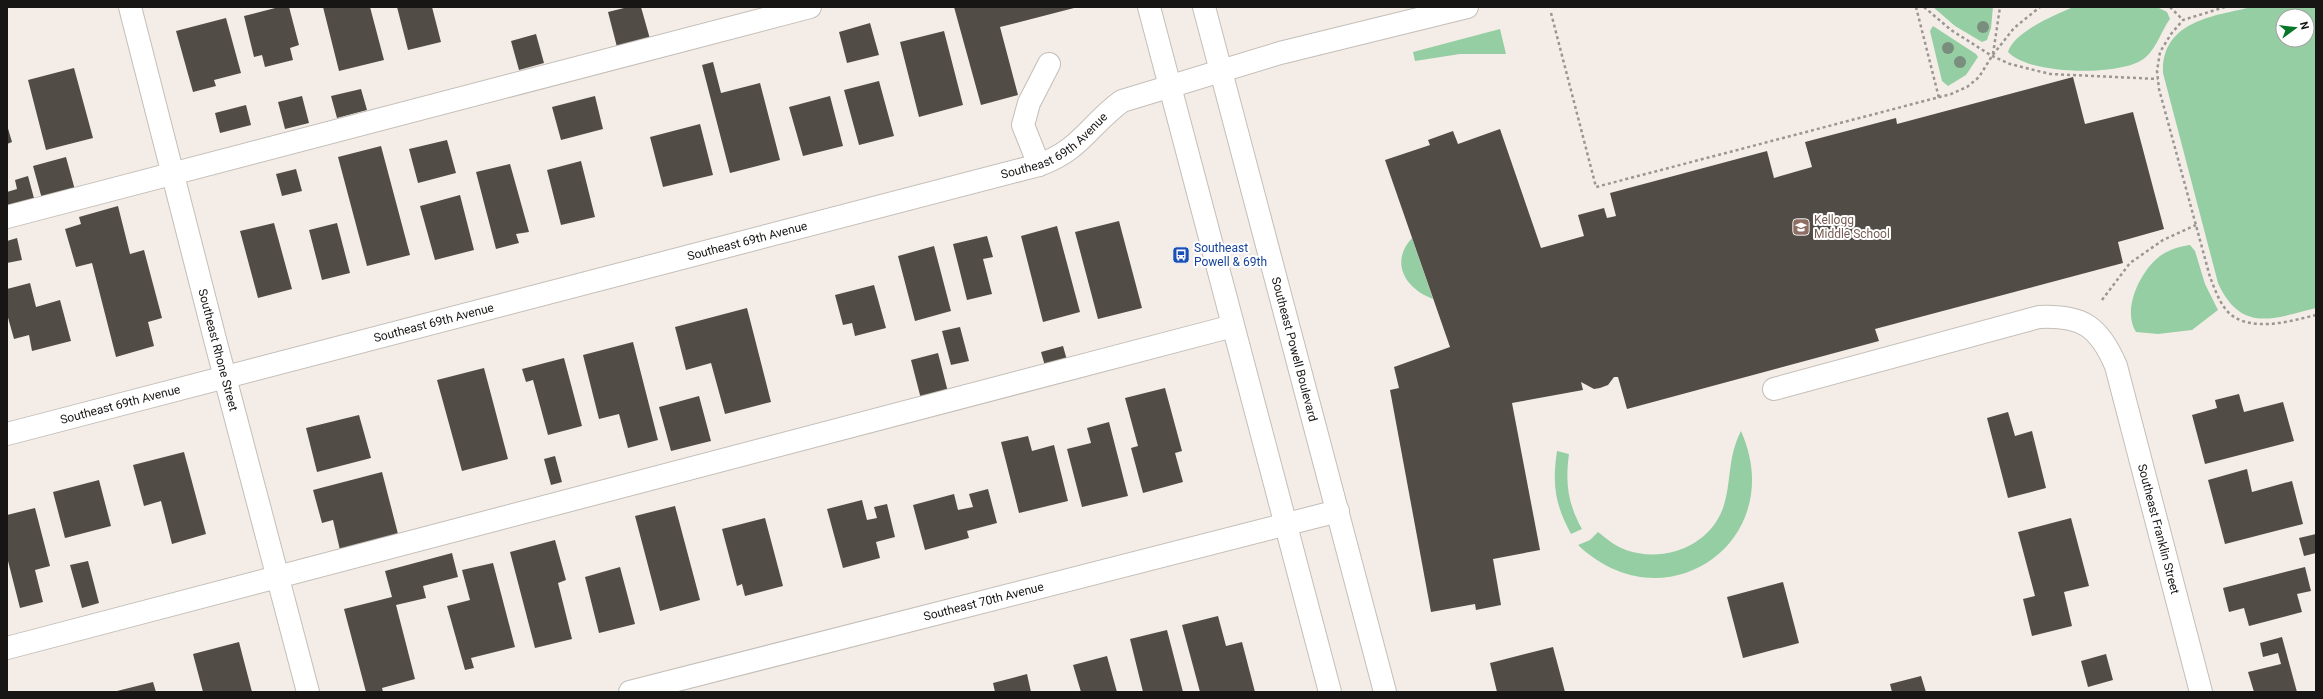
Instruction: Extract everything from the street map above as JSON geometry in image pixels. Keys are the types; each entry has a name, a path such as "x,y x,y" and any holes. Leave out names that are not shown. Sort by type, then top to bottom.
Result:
{"street":[{"name":"Southeast Rhone Street","path":"130,7 308,692"},
{"path":"7,217 810,7"},
{"path":"1149,7 1330,692"},
{"name":"Southeast Powell Boulevard","path":"1204,7 1385,692"},
{"name":"Southeast 69th Avenue","path":"7,434 1039,165 1055,159 1071,150 1085,138 1106,113 1122,101 1280,53 1467,7"},
{"path":"1039,165 1024,125 1029,102 1049,64"},
{"path":"1774,389 2039,317 2059,316 2085,323"},
{"name":"Southeast Franklin Street","path":"2085,323 2096,331 2108,347 2116,366 2201,692"},
{"path":"7,648 1233,326"},
{"name":"Southeast 70th Avenue","path":"630,692 699,684 1338,511"}],"path":[{"path":"1916,7 1939,98"},
{"path":"1924,7 1951,30 1992,56 2010,64 2050,74 2158,79"},
{"path":"1992,56 2000,7"},
{"path":"1551,12 1596,187 1939,98 1966,87 1979,77 1992,56 2014,28 2040,7"},
{"path":"2170,7 2183,20"},
{"path":"2225,7 2183,20 2160,52 2158,79 2196,224 2218,298 2230,313 2247,322 2268,324 2282,324 2316,315"},
{"path":"2085,323 2130,263 2163,240 2196,224"}],"green space":[{"path":"1933,7 1993,7 1991,28 1987,40 1982,42 1955,26"},
{"path":"2074,7 2157,7 2167,12 2170,19 2155,46 2147,56 2130,65 2113,69 2074,71 2053,69 2019,60 2008,52 2018,38 2027,31 2047,19"},
{"path":"2252,7 2316,7 2316,308 2272,318 2248,316 2237,310 2227,299 2218,283 2163,73 2165,56 2171,42 2180,32 2192,24 2222,14"},
{"path":"1933,26 1976,54 1978,57 1966,75 1948,86 1942,81 1930,31"},
{"path":"1500,29 1506,54 1460,54 1415,61 1413,52"},
{"path":"1412,238 1433,299 1423,295 1408,282 1401,266 1405,247"},
{"path":"2190,245 2195,251 2205,284 2218,310 2192,330 2158,334 2136,332 2132,323 2132,301 2141,278 2155,260 2163,254 2176,248"},
{"path":"1741,431 1752,471 1748,507 1734,537 1710,560 1681,574 1647,578 1612,568 1578,545 1590,540 1598,532 1618,546 1640,554 1669,553 1696,542 1707,533 1716,522 1723,508 1728,489 1734,451"},
{"path":"1557,451 1569,454 1567,474 1569,493 1577,520 1582,529 1571,534 1561,513 1556,494 1555,474"}],"building":[{"path":"279,7 289,7 299,45 290,48 293,60 265,67 262,55 254,57 244,16"},
{"path":"323,7 370,7 384,60 339,71"},
{"path":"397,7 432,7 441,42 408,50"},
{"path":"628,7 641,7 650,39 617,47 608,12"},
{"path":"954,7 1074,8 1000,27 1018,95 981,105"},
{"path":"226,18 241,73 214,80 216,86 193,92 176,31"},
{"path":"870,23 879,55 847,63 839,32"},
{"path":"944,31 963,105 919,117 900,42"},
{"path":"536,34 544,63 519,70 511,41"},
{"path":"713,62 721,93 760,83 780,160 730,173 702,65"},
{"path":"74,68 93,138 46,150 28,80"},
{"path":"2073,77 2085,124 2133,112 2164,229 2118,242 2123,263 1875,329 1879,341 1627,409 1618,377 1614,377 1608,385 1600,388 1594,389 1581,382 1583,390 1512,403 1540,550 1493,559 1501,605 1476,610 1475,604 1431,612 1390,390 1399,388 1394,367 1450,347 1385,160 1430,145 1428,140 1453,131 1458,144 1500,129 1541,248 1584,236 1578,215 1604,208 1607,218 1616,216 1610,193 1767,151 1774,178 1812,167 1805,142 1896,118 1897,124"},
{"path":"879,81 894,136 859,145 844,90"},
{"path":"361,89 367,110 337,118 331,96"},
{"path":"302,96 309,123 285,129 278,102"},
{"path":"595,96 603,129 561,140 552,107"},
{"path":"830,96 843,146 803,156 789,107"},
{"path":"246,105 251,125 220,133 215,113"},
{"path":"700,124 713,175 663,187 650,137"},
{"path":"7,125 12,142 7,144"},
{"path":"447,140 456,173 418,183 409,149"},
{"path":"381,146 410,255 367,266 338,157"},
{"path":"66,157 75,190 42,199 33,166"},
{"path":"581,161 595,217 561,225 547,170"},
{"path":"510,164 529,232 516,234 519,243 496,249 476,172"},
{"path":"296,169 302,191 282,196 276,174"},
{"path":"28,176 35,202 7,209 7,192 17,189 15,180"},
{"path":"460,195 474,250 435,260 420,206"},
{"path":"118,206 130,254 144,250 162,318 148,322 154,346 116,357 92,263 76,267 65,229 81,224 79,217"},
{"path":"1119,221 1142,308 1098,319 1075,232"},
{"path":"274,223 292,289 258,298 240,231"},
{"path":"337,223 350,273 322,280 309,230"},
{"path":"1057,226 1080,312 1043,322 1021,236"},
{"path":"987,236 993,257 983,259 992,294 967,300 953,244"},
{"path":"17,238 22,260 7,263 7,241"},
{"path":"934,246 951,311 915,321 898,256"},
{"path":"30,283 36,307 60,300 71,341 32,351 29,335 14,339 7,314 7,289"},
{"path":"874,285 886,328 855,336 852,323 843,325 835,295"},
{"path":"747,308 771,402 725,414 711,363 686,370 675,327"},
{"path":"960,327 969,361 951,365 942,331"},
{"path":"633,342 658,440 628,448 619,414 599,419 583,355"},
{"path":"1063,346 1067,360 1045,366 1041,352"},
{"path":"938,353 948,392 921,399 911,360"},
{"path":"564,358 582,426 548,435 533,380 526,382 522,369"},
{"path":"484,368 508,459 462,471 437,380"},
{"path":"1165,388 1182,451 1175,453 1183,482 1143,493 1131,448 1138,446 1125,398"},
{"path":"2239,394 2244,412 2283,402 2294,441 2205,464 2192,415 2217,408 2215,400"},
{"path":"699,396 711,441 671,451 659,407"},
{"path":"2008,412 2015,436 2032,431 2046,488 2008,498 1987,418"},
{"path":"359,415 371,458 317,472 306,428"},
{"path":"1109,422 1128,496 1082,507 1067,449 1091,443 1087,428"},
{"path":"1028,436 1032,451 1054,445 1068,501 1019,513 1001,442"},
{"path":"184,452 206,534 172,544 161,501 144,506 133,465"},
{"path":"555,456 562,482 551,485 544,459"},
{"path":"2247,469 2252,492 2292,481 2303,524 2225,544 2208,480"},
{"path":"382,472 398,534 340,550 333,520 322,523 313,490"},
{"path":"99,480 111,526 65,538 53,492"},
{"path":"988,489 997,523 967,531 969,538 925,550 913,505 954,494 958,510 973,507 969,494"},
{"path":"862,500 867,520 877,518 874,507 887,504 895,537 876,542 880,558 843,568 827,509"},
{"path":"675,506 700,600 660,611 635,516"},
{"path":"35,508 50,566 35,570 43,602 20,608 7,557 7,515"},
{"path":"765,518 783,586 745,596 742,584 737,586 722,529"},
{"path":"2071,518 2089,586 2064,592 2072,626 2032,636 2023,599 2035,596 2018,532"},
{"path":"2316,534 2316,553 2304,556 2299,538"},
{"path":"555,540 566,580 558,583 572,639 535,648 510,552"},
{"path":"452,553 458,577 423,586 426,598 396,605 415,679 382,688 383,692 366,692 344,609 392,597 385,571"},
{"path":"88,561 99,603 82,608 70,565"},
{"path":"493,563 515,647 471,658 474,668 465,670 447,606 470,600 462,570"},
{"path":"620,567 635,624 599,633 585,577"},
{"path":"2305,567 2311,591 2297,594 2302,612 2249,626 2244,608 2229,612 2223,588"},
{"path":"1783,582 1799,643 1743,658 1727,597"},
{"path":"1218,616 1226,646 1242,642 1255,692 1200,692 1182,625"},
{"path":"1167,630 1183,692 1143,692 1130,639"},
{"path":"2282,637 2297,692 2254,692 2248,672 2281,664 2278,653 2263,657 2260,643"},
{"path":"239,642 252,692 203,692 193,654"},
{"path":"1553,647 1565,692 1497,692 1490,663"},
{"path":"2106,654 2113,680 2088,687 2081,661"},
{"path":"1107,656 1117,692 1081,692 1073,665"},
{"path":"1027,674 1031,692 995,692 993,683"},
{"path":"1921,676 1926,692 1892,692 1890,684"},
{"path":"153,682 156,692 117,692 117,691"}],"place":[{"name":"Kellogg Middle School","path":"1801,227"},
{"name":"Southeast Powell & 69th","path":"1181,255"}]}
